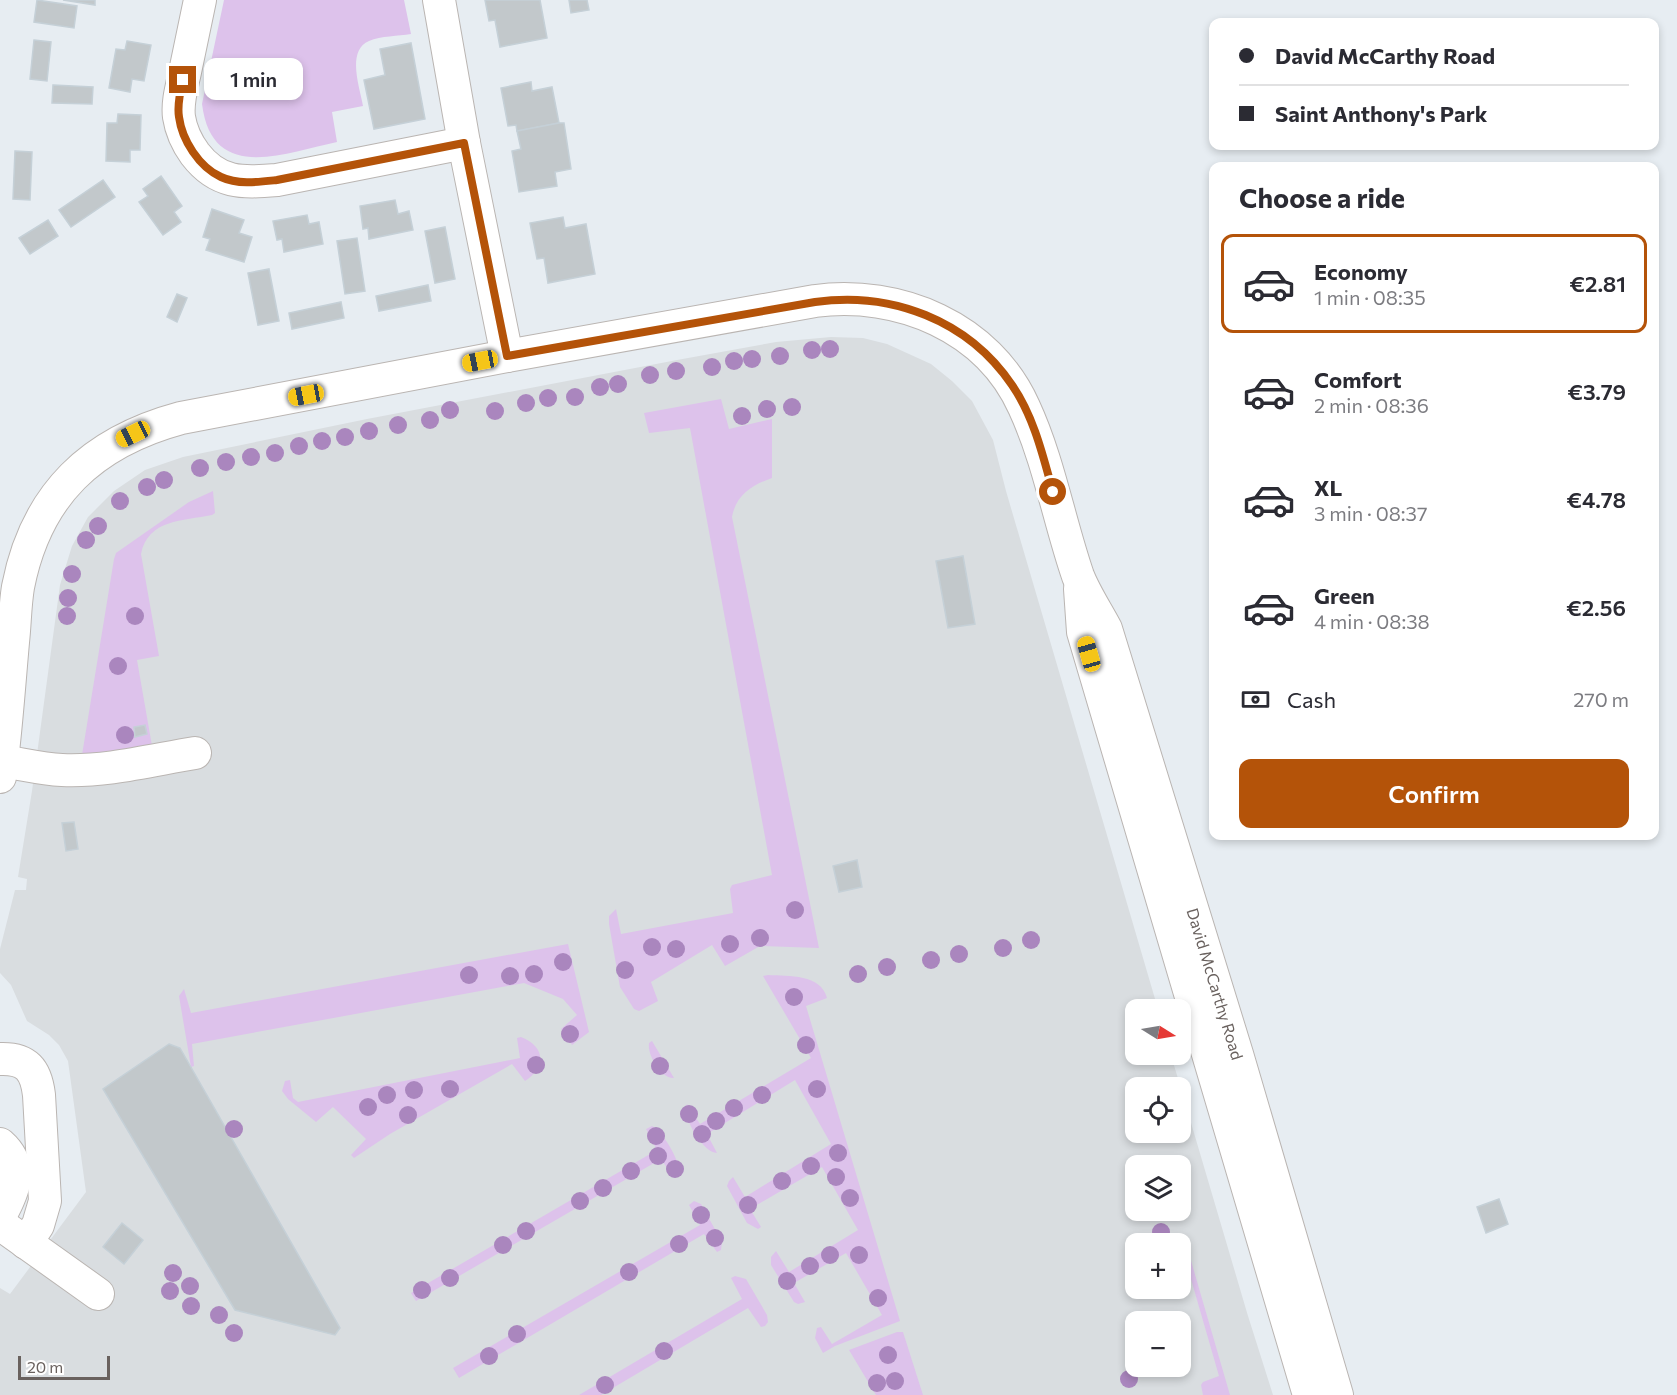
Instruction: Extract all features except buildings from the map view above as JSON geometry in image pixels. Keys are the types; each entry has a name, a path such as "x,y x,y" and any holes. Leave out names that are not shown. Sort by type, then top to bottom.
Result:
{"street":[{"path":"200,0 178,115 182,132 192,150 204,166 221,177 252,182 277,180 464,143"},
{"path":"439,0 464,143 507,356"},
{"name":"David McCarthy Road","path":"1,769 18,589 35,532 56,498 78,471 96,456 133,434 181,418 507,356 825,300 886,302 925,313 963,336 998,368 1012,385 1033,427 1079,579 1106,629 1237,1054 1337,1395"},
{"name":"David McCarthy Road","path":"1079,579 1083,632 1309,1395"},
{"path":"1,769 79,770 121,766 195,753"},
{"path":"0,1059 17,1061 28,1066 37,1078 45,1201 38,1225 26,1243"},
{"path":"0,1144 8,1151 15,1172 14,1186 0,1216"},
{"path":"0,1224 98,1294"}],"shaded area":[{"path":"224,0 404,0 411,34 379,38 362,46 356,61 356,71 363,106 332,112 337,142 274,156 254,157 235,154 220,145 209,129 202,104"},
{"path":"831,337 863,338 887,344 931,364 972,401 993,440 1155,999 1125,999 1125,1065 1174,1065 1177,1077 1125,1077 1125,1143 1191,1143 1191,1123 1273,1395 0,1395 0,1288 10,1294 86,1192 68,1061 59,1045 49,1035 27,1021 11,985 0,973 0,949 15,890 26,890 27,879 18,877 60,585 72,546 88,517 114,491 145,470 183,457 367,419 776,342"},
{"path":"721,399 729,429 772,419 772,478 746,492 737,503 732,517 819,948 760,946 725,966 712,945 651,982 658,1001 639,1011 634,1009 620,987 609,916 616,909 621,934 733,913 730,889 732,885 772,875 690,428 649,433 644,413"},
{"path":"213,491 215,513 159,528 151,534 141,554 159,656 137,660 152,746 82,755 116,553 189,502"},
{"path":"568,944 589,1032 572,1045 561,1029 577,1015 563,999 524,983 192,1044 194,1066 191,1067 179,996 184,989 191,1013"},
{"path":"763,976 794,976 811,980 824,990 827,998 806,1006 900,1321 835,1346 823,1353 815,1338 817,1328 821,1327 832,1344 882,1315 846,1253 794,1283 805,1302 798,1304 794,1302 771,1265 771,1257 776,1251 789,1272 858,1230 822,1167 750,1209 761,1227 758,1229 747,1223 727,1186 733,1177 745,1197 831,1144 795,1080 707,1134 717,1153 711,1151 700,1141 687,1117 687,1104 700,1124 811,1058"},
{"path":"521,1037 535,1046 540,1057 537,1069 525,1081 512,1064 390,1134 354,1158 351,1155 366,1139 333,1107 316,1122 288,1099 282,1091 285,1081 290,1080 293,1098 298,1102 520,1058 517,1038"},
{"path":"652,1041 674,1078 664,1075 656,1065 649,1048 649,1043"},
{"path":"652,1126 671,1148 678,1164 679,1175 674,1178 661,1159 416,1301 411,1293 657,1150 646,1129"},
{"path":"694,1201 701,1204 722,1242 721,1250 717,1252 704,1234 459,1378 453,1368 700,1225 689,1205"},
{"path":"1191,1261 1230,1395 1203,1395 1201,1385 1203,1382 1219,1376 1191,1279"},
{"path":"735,1276 746,1279 767,1315 768,1322 765,1326 761,1327 748,1308 601,1395 579,1395 742,1299 731,1278"},
{"path":"897,1332 903,1332 923,1395 876,1395 849,1350"}],"route":[{"path":"183,80 178,115 182,132 204,166 221,177 235,181 277,180 464,143 507,356 825,300 848,299 905,306 943,322 963,336 981,350 1012,385 1033,427 1053,492"}]}
